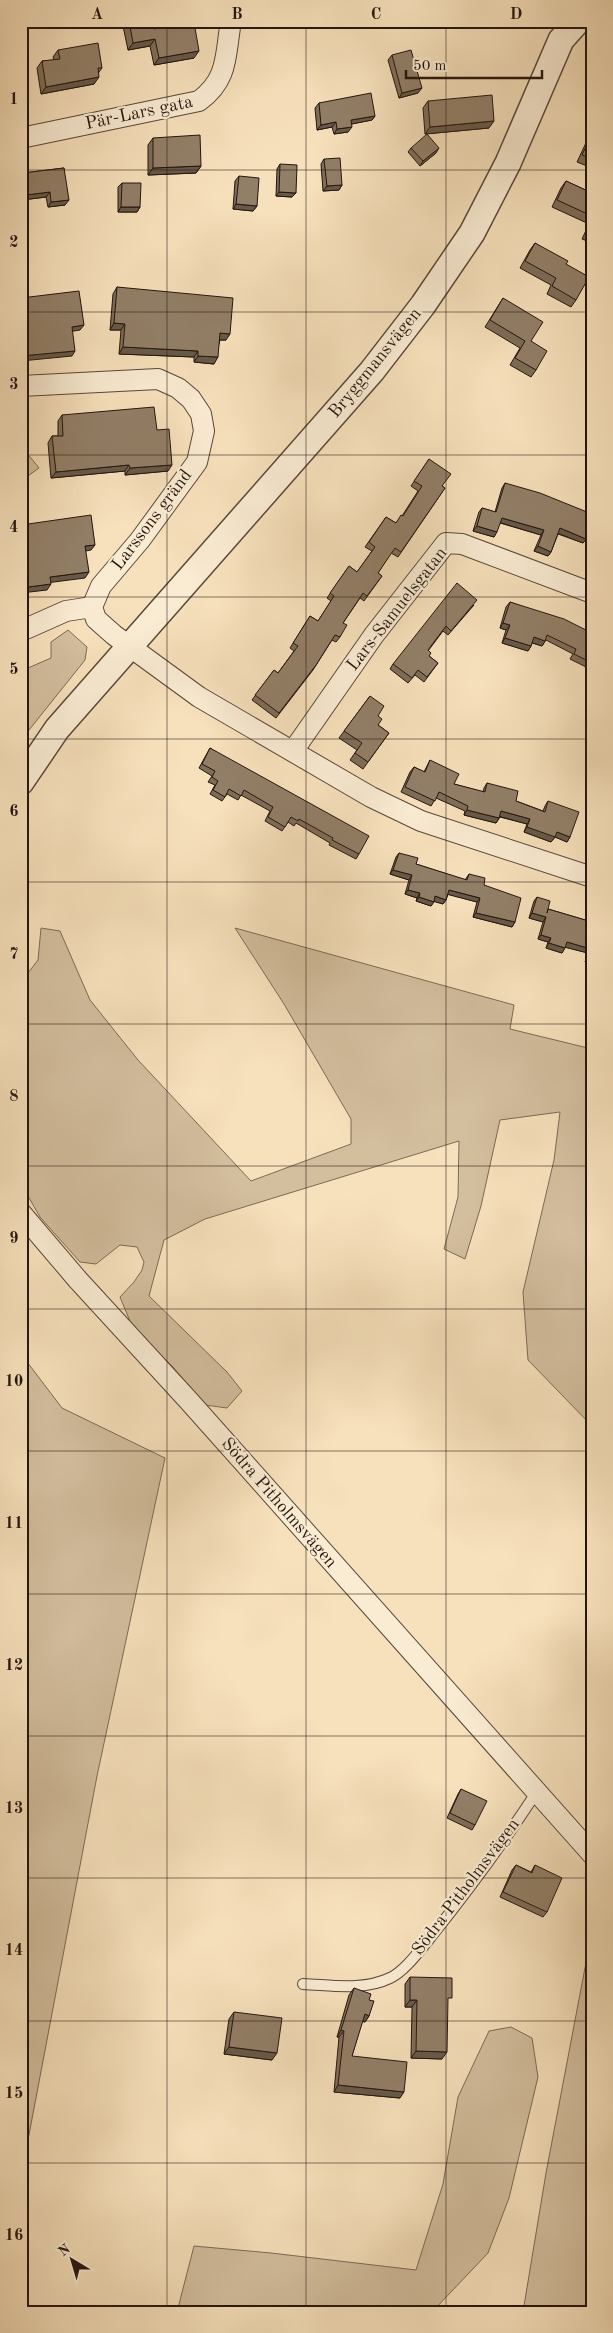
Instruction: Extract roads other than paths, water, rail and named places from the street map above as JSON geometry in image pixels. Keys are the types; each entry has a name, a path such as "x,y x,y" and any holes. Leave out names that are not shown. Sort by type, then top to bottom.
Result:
{"street":[{"name":"Pär-Lars gata","path":"21,138 199,101 214,90 222,74 231,21"},
{"name":"Bryggmansvägen","path":"129,647 372,371 423,305 472,233 508,163 556,30 578,21"},
{"name":"Larssons gränd","path":"21,386 158,379 178,388 190,399 201,414 204,431 196,462 140,540 101,586 92,607"},
{"name":"Lars-Samuelsgatan","path":"293,751 321,708 374,635 446,543 462,544 592,593"},
{"path":"21,631 66,611 92,607 96,618 129,647 198,696 244,725 293,751 371,798 421,821 592,877"},
{"path":"21,782 56,730 129,647"},
{"name":"Södra Pitholmsvägen","path":"21,1213 78,1280 189,1401 592,1854"}],"lane":[{"name":"Södra Pitholmsvägen","path":"303,1984 366,1986 391,1978 414,1957 454,1909 509,1834 536,1793"}]}
